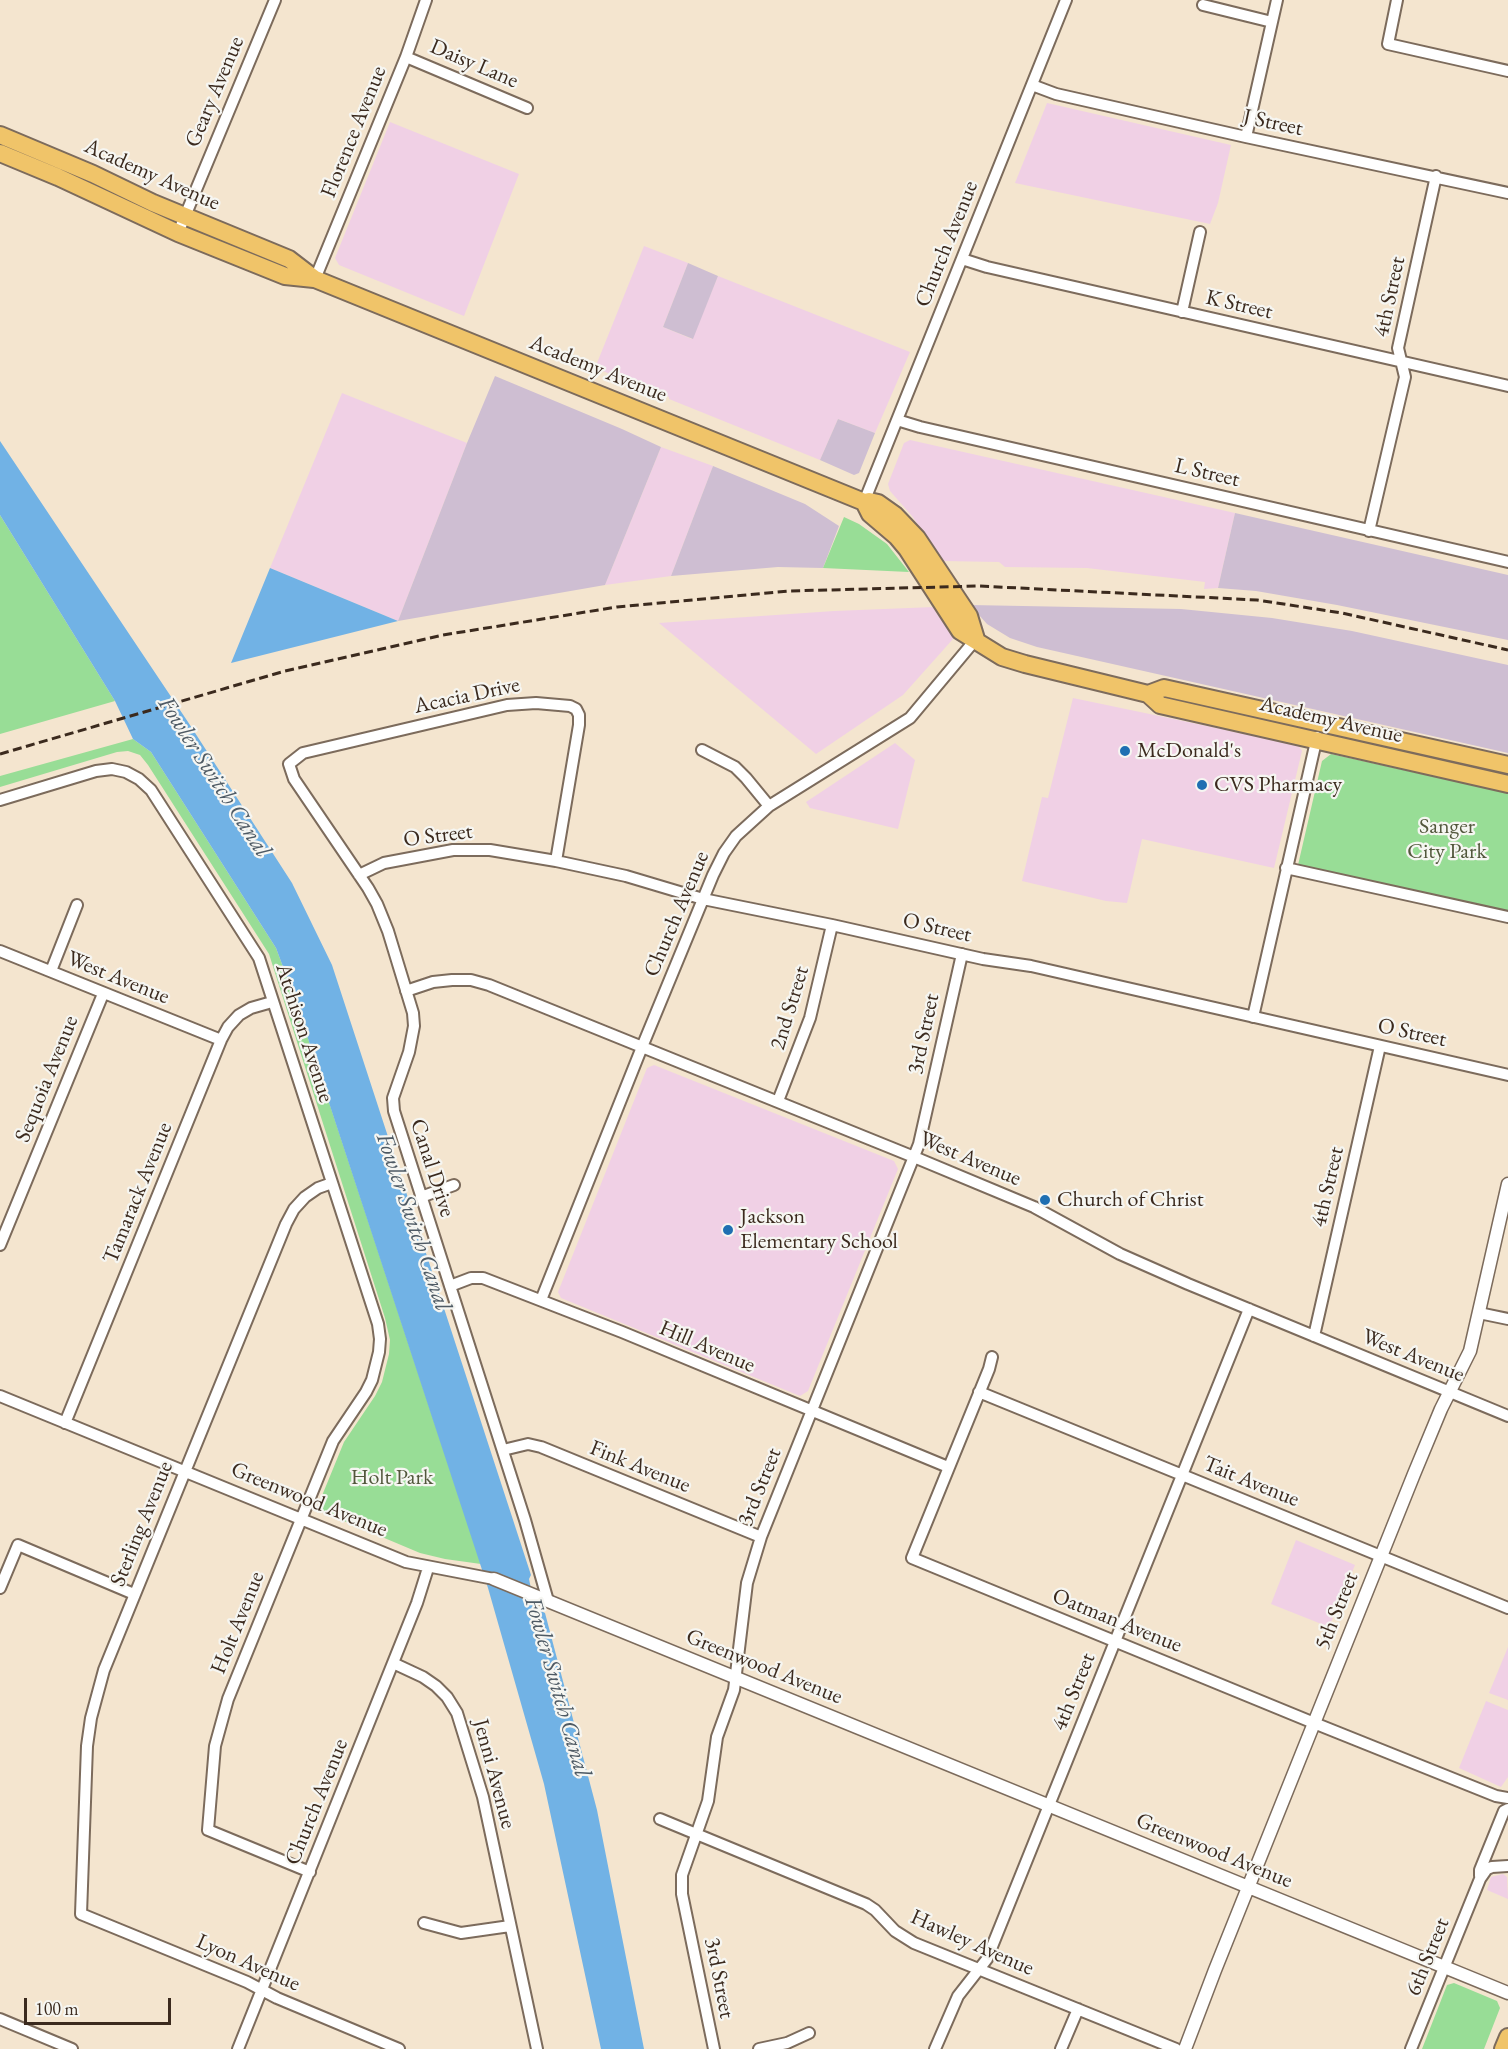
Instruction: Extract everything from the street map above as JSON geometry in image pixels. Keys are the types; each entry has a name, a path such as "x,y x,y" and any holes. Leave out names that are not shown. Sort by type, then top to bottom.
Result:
{"main road":[{"name":"Academy Avenue","path":"0,135 288,259 315,279 864,502 870,501 884,507 917,538 969,616 976,639 990,651 1013,661 1148,694 1160,705 1508,784"},
{"path":"0,143 24,152 45,153"},
{"name":"Academy Avenue","path":"0,153 58,177 178,233 285,276 315,279"},
{"name":"Academy Avenue","path":"1148,694 1164,688 1504,764"},
{"path":"1441,768 1462,764 1490,769 1504,764"},
{"path":"1503,2049 1508,2037"}],"street":[{"name":"Geary Avenue","path":"178,233 275,0"},
{"name":"Florence Avenue","path":"315,279 406,57 426,0"},
{"name":"Church Avenue","path":"864,502 1066,0"},
{"path":"1246,138 1277,0"},
{"path":"1397,0 1388,44 1508,71"},
{"path":"1203,6 1272,22"},
{"name":"Daisy Lane","path":"406,57 527,108"},
{"name":"J Street","path":"1032,85 1056,94 1246,138 1436,176 1508,193"},
{"name":"4th Street","path":"1369,531 1405,377 1398,348 1436,176"},
{"path":"1182,312 1200,232"},
{"name":"K Street","path":"962,259 987,267 1508,386"},
{"name":"L Street","path":"897,420 1508,562"},
{"name":"Church Avenue","path":"541,1300 716,868 736,836 769,806 910,718 976,639"},
{"name":"Acacia Drive","path":"290,764 303,753 507,705 536,703 570,706 576,709 579,715 579,725 556,861"},
{"path":"1252,1017 1320,722"},
{"path":"702,750 735,767 769,806"},
{"name":"Canal Drive","path":"290,764 294,778 359,875 383,918 406,991 412,1013 414,1037 393,1098 394,1112 503,1450 548,1601"},
{"name":"Atchison Avenue","path":"0,800 96,771 112,769 126,772 139,779 151,790 259,958 378,1324 380,1339"},
{"name":"O Street","path":"359,875 384,863 453,850 490,850 556,861 616,873 703,899 962,954 1031,966 1508,1075"},
{"path":"1286,868 1508,917"},
{"path":"51,971 77,905"},
{"name":"2nd Street","path":"778,1101 810,1018 832,925"},
{"name":"West Avenue","path":"0,951 221,1040"},
{"name":"3rd Street","path":"714,2049 682,1894 682,1875 708,1801 717,1737 734,1690 747,1583 761,1538 915,1156 962,954"},
{"name":"West Avenue","path":"406,991 433,982 471,980 498,988 915,1156 1056,1217 1120,1254 1508,1416"},
{"name":"Sequoia Avenue","path":"0,1245 103,994"},
{"name":"Tamarack Avenue","path":"65,1423 221,1040 228,1027 239,1015 251,1008 272,1002"},
{"name":"4th Street","path":"1314,1336 1380,1046"},
{"name":"Sterling Avenue","path":"81,1914 87,1746 91,1718 104,1670 286,1224 294,1209 305,1197 318,1188 332,1183"},
{"name":"5th Street","path":"1185,2049 1437,1420 1470,1351 1508,1184"},
{"path":"421,1197 454,1185"},
{"name":"Hill Avenue","path":"450,1286 477,1277 541,1300 948,1467"},
{"name":"4th Street","path":"935,2049 958,1996 987,1959 1249,1309"},
{"path":"1479,1312 1508,1319"},
{"name":"Holt Avenue","path":"310,1872 207,1830 214,1755 221,1721 232,1689 333,1441 372,1380 380,1339"},
{"name":"Oatman Avenue","path":"992,1357 912,1558 1314,1723 1496,1796 1508,1798"},
{"name":"Tait Avenue","path":"979,1392 1508,1608"},
{"name":"Greenwood Avenue","path":"0,1396 406,1562 494,1579 1508,1993"},
{"name":"Fink Avenue","path":"503,1450 528,1444 541,1447 761,1538"},
{"path":"0,1588 18,1545 134,1594"},
{"name":"Church Avenue","path":"238,2049 393,1664 428,1568"},
{"name":"Jenni Avenue","path":"393,1664 423,1677 436,1686 447,1697 457,1713 483,1797 537,2049"},
{"name":"6th Street","path":"1411,2049 1480,1879 1480,1870 1504,1811 1508,1809"},
{"name":"Hawley Avenue","path":"660,1819 855,1899 875,1910 905,1938 1176,2049"},
{"path":"1480,1879 1492,1867 1508,1866"},
{"name":"Lyon Avenue","path":"81,1914 247,1982 287,2002 399,2049"},
{"path":"424,1923 461,1933 510,1926"},
{"path":"1061,2049 1078,2008"},
{"path":"0,2019 72,2049"},
{"path":"759,2049 787,2043 808,2032"}],"shaded area":[{"path":"1047,103 1231,145 1218,203 1210,224 1015,183"},
{"path":"390,122 519,174 464,316 339,265 335,258"},
{"path":"644,246 688,263 663,327 692,339 718,276 910,352 875,433 838,419 820,460 595,368"},
{"path":"688,263 718,276 693,339 663,327"},
{"path":"495,376 661,447 605,585 398,621 467,443"},
{"path":"342,393 467,443 398,621 270,568"},
{"path":"838,419 875,433 859,473 854,475 820,460"},
{"path":"910,440 1235,513 1218,588 1204,589 1205,582 1087,568 1005,567 999,562 943,561 912,516 890,491 888,484 904,443"},
{"path":"661,447 713,466 671,576 605,585"},
{"path":"713,466 805,504 839,526 823,568 778,567 671,576"},
{"path":"1235,513 1508,575 1508,640 1337,605 1256,591 1218,588"},
{"path":"970,605 1181,609 1272,618 1352,631 1508,665 1508,753 1037,647 1010,638 987,624"},
{"path":"934,607 954,634 953,639 903,695 816,754 659,623 834,611"},
{"path":"1073,698 1298,745 1302,751 1274,868 1142,839 1127,903 1106,901 1022,881 1042,797 1048,798"},
{"path":"895,743 915,760 898,829 810,808 806,802"},
{"name":"Jackson Elementary School","path":"654,1065 894,1161 898,1169 808,1391 800,1396 561,1298 558,1292 647,1068"},
{"path":"1296,1540 1355,1565 1329,1627 1271,1604"},
{"path":"1508,1647 1508,1700 1489,1693"},
{"path":"1486,1701 1508,1710 1508,1777 1501,1787 1459,1768"},
{"path":"1503,1874 1507,1877 1508,1899 1487,1890 1491,1877"}],"green space":[{"path":"0,515 115,701 0,734"},
{"path":"844,517 859,524 887,544 909,572 823,568"},
{"name":"Holt Park","path":"133,739 151,752 276,948 295,999 481,1564 420,1553 325,1513 319,1503 344,1442 382,1382 390,1340 385,1318 269,954 140,755 128,751 117,752 0,787 0,776"},
{"name":"Sanger City Park","path":"1331,754 1508,793 1508,913 1298,865 1322,761"},
{"path":"1454,1983 1497,2001 1500,2008 1484,2049 1422,2049 1447,1985"}],"water":[{"name":"Fowler Switch Canal","path":"0,441 188,722 292,883 332,965 531,1575 529,1579 535,1608 545,1613 597,1810 644,2049 601,2049 544,1784 488,1588 295,999 276,948 151,752 133,739 115,701 0,515"},
{"path":"270,568 398,621 231,663"}],"railway":[{"path":"0,754 285,671 443,635 617,607 789,591 979,586 1257,600 1342,613 1508,650"}],"place":[{"name":"McDonald's","path":"1125,751"},
{"name":"CVS Pharmacy","path":"1202,785"},
{"name":"Church of Christ","path":"1045,1200"},
{"name":"Jackson Elementary School","path":"728,1230"}]}
